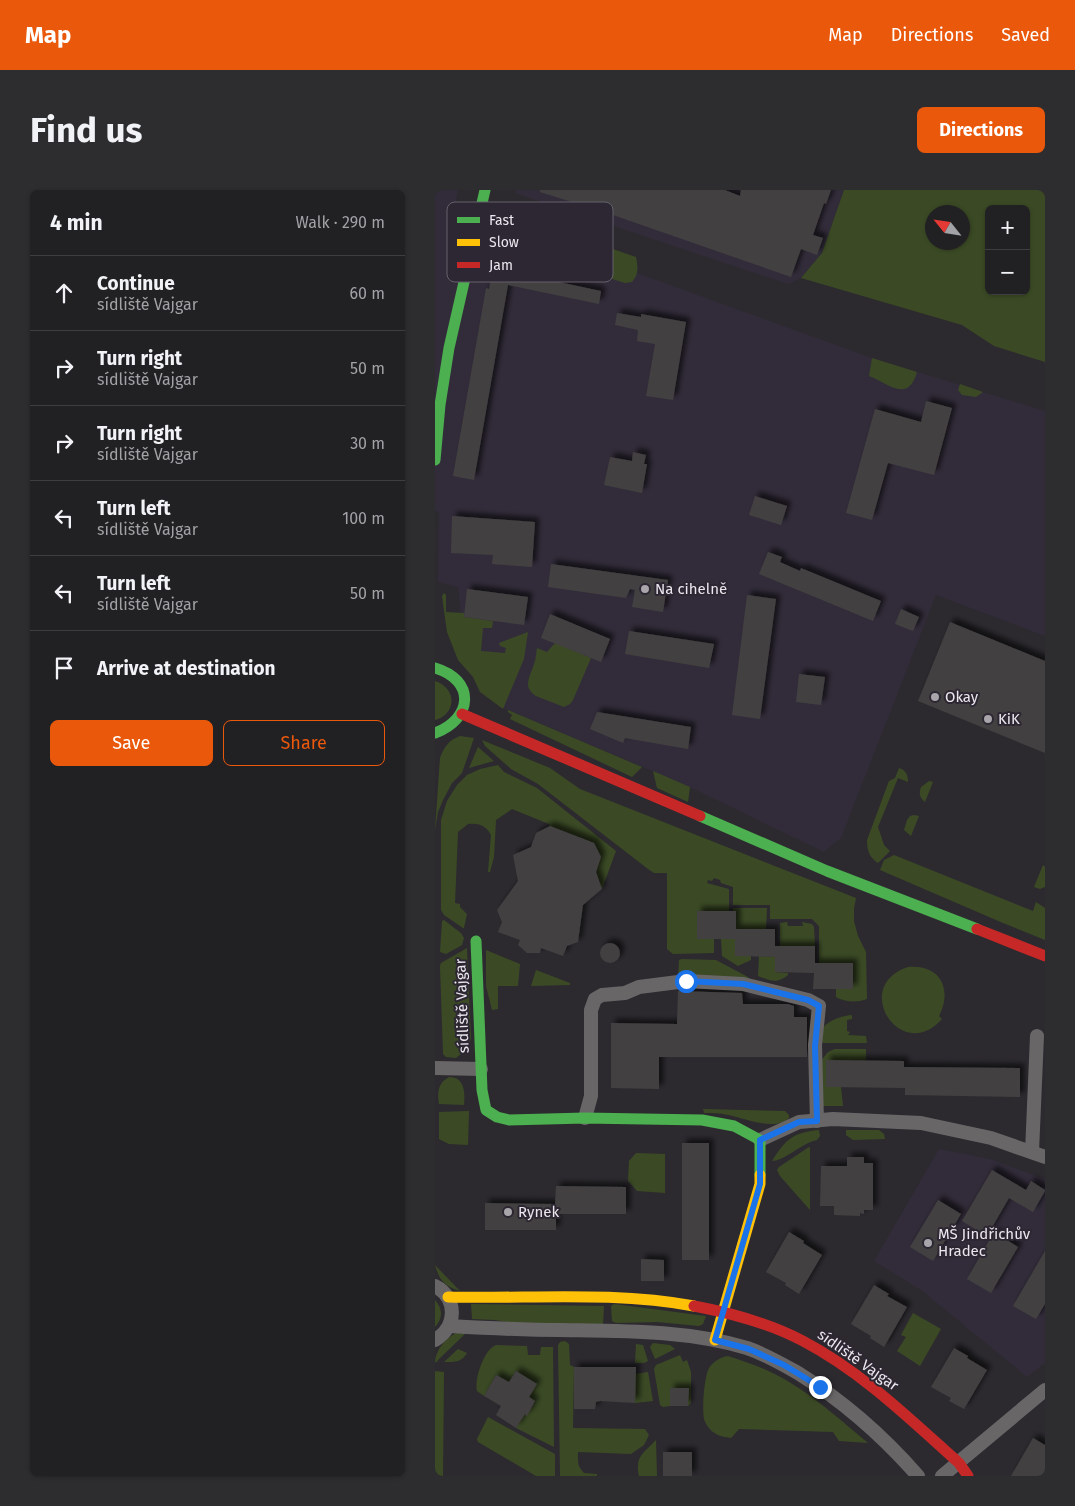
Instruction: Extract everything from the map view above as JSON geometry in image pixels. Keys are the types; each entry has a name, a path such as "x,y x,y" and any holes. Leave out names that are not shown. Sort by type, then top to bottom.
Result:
{"street":[{"path":"435,460 440,405 449,348 464,282"},
{"path":"435,668 449,672 457,678 465,695 465,705 456,723 447,730 435,733"},
{"path":"462,714 827,871 1045,956"},
{"name":"sídliště Vajgar","path":"476,941 482,1090 486,1110 497,1117 509,1120 585,1118 702,1120 734,1126 760,1140"},
{"path":"585,1118 591,1096 591,1010 595,999 602,995 625,993 639,987 686,981 743,984 808,1000 819,1006 815,1046 817,1121"},
{"path":"715,1340 760,1184 760,1140 799,1122 833,1119 921,1123 991,1138 1039,1154 1037,1036"},
{"name":"sídliště Vajgar","path":"435,1068 481,1069"},
{"path":"435,1286 448,1297 453,1314 450,1326 435,1340"},
{"name":"sídliště Vajgar","path":"448,1297 608,1297 658,1300 722,1311 759,1322 801,1340 838,1362 895,1406 959,1463 968,1476"},
{"path":"450,1326 547,1330 610,1330 670,1334 715,1340 749,1349 784,1365 820,1387 861,1418 892,1447 918,1476"},
{"path":"942,1476 1045,1390"}],"shaded area":[{"path":"435,190 458,190 456,202 447,202 447,282 613,282 613,267 626,269 872,358 1045,411 1045,636 936,595 841,838 824,852 690,787 503,708 466,659 458,587 438,582 439,512 435,511"},
{"path":"516,190 844,190 822,253 801,278 788,284 613,226 613,202 542,202 515,193"},
{"path":"939,1149 990,1159 1045,1179 1045,1363 1027,1377 921,1290 874,1261"}],"green space":[{"path":"844,190 1045,190 1045,362 994,346 962,325 801,278 822,253"},
{"path":"613,249 636,257 636,276 632,282 625,283 613,279"},
{"path":"872,358 917,372 913,382 908,387 897,389 869,376"},
{"path":"960,384 983,392 976,397 962,395 958,390"},
{"path":"444,593 446,595 446,612 464,613 464,617 493,621 492,628 483,628 481,651 505,653 506,648 500,646 499,643 528,632 524,659 503,709 480,692 473,677 458,660 447,632 442,596"},
{"path":"555,643 591,658 573,700 564,707 536,696 529,689 528,685 537,648 547,652"},
{"path":"435,681 447,689 451,701 447,712 435,720"},
{"path":"508,710 642,767 632,777 510,719 512,715"},
{"path":"460,736 474,738 462,773 452,783 443,800 438,812 435,830 440,758 447,744"},
{"path":"482,740 550,768 580,789 856,898 854,921 858,936 866,952 867,999 851,1001 836,997 836,989 853,989 853,964 819,963 819,926 812,919 770,919 770,905 733,905 733,887 721,883 720,880 714,878 712,881 708,880 707,883 729,889 729,911 697,911 697,939 714,939 714,953 673,954 667,949 667,873 654,873 648,869 538,784 511,769 485,746"},
{"path":"478,747 494,761 469,768"},
{"path":"498,765 504,772 537,788 616,851 602,889 596,872 601,857 594,843 512,809 496,820 494,857 490,872 488,872 491,835 481,825 468,824 458,832 455,903 460,904 460,907 467,914 463,928 444,915 441,910 441,820 447,801 457,785 467,775 480,769"},
{"path":"899,768 906,773 908,782 898,778 878,827 884,845 890,851 878,863 869,853 867,840 889,781 895,778"},
{"path":"653,771 690,787 688,802 657,788"},
{"path":"929,781 933,782 925,802 921,797 920,791 921,787"},
{"path":"910,816 919,816 911,836 904,830 907,820"},
{"path":"894,855 1033,911 1036,902 1045,908 1045,940 880,870 884,860"},
{"path":"1043,865 1045,867 1045,887 1040,889 1034,887"},
{"path":"733,908 767,908 766,929 736,929 736,911 733,911"},
{"path":"444,920 461,933 464,938 462,945 446,954 440,952 442,921"},
{"path":"787,922 788,926 803,926 802,922 812,924 814,927 815,946 780,946 780,923"},
{"path":"721,939 735,939 735,956 751,956 751,960 738,966 722,956"},
{"path":"467,948 471,1039 465,1050 456,1058 446,1057 443,1054 440,966 441,963"},
{"path":"486,950 520,964 518,986 498,986 498,1009 492,1010 486,986"},
{"path":"759,956 775,957 775,972 788,973 788,975 774,981 758,976"},
{"path":"679,960 716,960 748,977 750,980 678,978"},
{"path":"908,967 919,967 936,974 944,988 945,997 939,1016 942,1019 926,1031 911,1033 898,1028 888,1017 882,1004 883,990 891,977"},
{"path":"536,970 570,983 570,985 531,986"},
{"path":"852,1015 852,1019 847,1020 847,1031 850,1032 848,1035 866,1036 867,1043 823,1043 821,1032 828,1023 840,1017"},
{"path":"835,1049 866,1049 866,1060 826,1060 826,1087 841,1087 843,1106 823,1106 821,1061 828,1052"},
{"path":"449,1077 458,1080 463,1086 464,1105 439,1104 439,1088"},
{"path":"703,1109 785,1111 789,1118 776,1124 768,1124 725,1114 704,1113"},
{"path":"469,1111 468,1145 449,1144 439,1139 439,1112"},
{"path":"819,1130 820,1136 817,1140 782,1158 772,1161 781,1147 791,1138 802,1133"},
{"path":"846,1130 879,1130 884,1134 885,1139 853,1140 846,1135"},
{"path":"809,1147 810,1210 780,1176 777,1170"},
{"path":"636,1153 665,1154 665,1193 637,1191 628,1181 629,1161"},
{"path":"435,1265 460,1291 443,1282 438,1275"},
{"path":"435,1300 441,1314 435,1327"},
{"path":"471,1304 604,1306 603,1325 513,1323 472,1319"},
{"path":"614,1304 706,1316 703,1324 699,1326 657,1322 616,1323 612,1321 611,1306"},
{"path":"913,1313 941,1329 920,1366 897,1351 906,1337 901,1335"},
{"path":"458,1332 465,1334 435,1362 437,1353 443,1344"},
{"path":"565,1341 569,1344 570,1365 574,1367 573,1428 645,1429 649,1435 644,1445 631,1454 578,1452 580,1468 584,1473 597,1474 597,1476 560,1476 558,1345 560,1342"},
{"path":"653,1343 670,1345 675,1349 655,1359 650,1347"},
{"path":"636,1344 643,1345 648,1361 635,1363"},
{"path":"496,1345 527,1346 528,1355 540,1355 541,1347 553,1347 554,1447 516,1428 535,1402 529,1397 536,1384 516,1371 509,1382 496,1375 484,1396 477,1391 476,1386 481,1365 488,1352"},
{"path":"458,1349 467,1353 462,1359 454,1362 444,1362"},
{"path":"680,1355 683,1362 687,1360 691,1372 691,1403 688,1406 687,1389 670,1389 670,1406 663,1407 660,1405 654,1369 656,1365"},
{"path":"728,1356 760,1367 792,1384 819,1402 868,1443 839,1441 833,1432 739,1429 731,1438 715,1433 705,1422 703,1414 707,1372 713,1364"},
{"path":"435,1371 444,1372 443,1476 435,1476"},
{"path":"648,1372 653,1401 635,1403 635,1374"},
{"path":"488,1417 555,1454 555,1476 536,1476 478,1442 477,1439"},
{"path":"656,1440 657,1476 639,1476 639,1460"}],"building":[{"path":"540,190 725,190 740,196 741,190 831,190 826,204 824,203 813,235 823,238 817,255 801,249 791,277 613,215 613,202 572,202 540,192"},
{"path":"490,282 559,282 601,291 599,304 508,285 474,480 453,476 486,288 489,289"},
{"path":"617,313 641,317 641,314 686,322 673,400 646,396 655,344 637,341 638,330 615,325"},
{"path":"926,401 952,408 934,475 888,463 872,520 846,513 875,409 921,422"},
{"path":"633,452 646,455 644,464 647,464 642,493 604,485 610,457 632,461"},
{"path":"755,496 787,506 781,525 749,515"},
{"path":"452,516 535,522 532,567 492,564 493,555 451,553"},
{"path":"768,552 782,557 780,562 800,571 801,568 881,601 873,621 759,574"},
{"path":"551,564 668,580 663,612 632,607 635,590 630,589 626,598 548,587"},
{"path":"467,589 528,597 524,625 464,617"},
{"path":"747,595 776,599 760,719 732,715"},
{"path":"901,609 919,617 913,631 895,624"},
{"path":"550,614 610,639 601,662 541,638"},
{"path":"950,622 1045,661 1045,753 918,701"},
{"path":"629,631 714,644 709,668 625,654"},
{"path":"799,674 825,677 821,705 796,702"},
{"path":"597,712 691,727 688,749 625,738 623,743 590,729"},
{"path":"550,826 594,843 601,857 596,872 602,889 583,905 578,942 567,946 563,956 541,948 540,953 527,953 518,945 520,940 498,932 502,922 497,910 518,881 513,855 531,847 536,833"},
{"path":"697,911 736,911 736,929 775,929 775,946 815,946 815,963 853,963 853,989 813,989 814,973 775,972 775,957 735,956 735,939 697,939"},
{"path":"606,943 614,943 620,949 620,957 614,963 606,963 600,957 600,949"},
{"path":"678,991 742,993 743,1004 788,1004 794,1006 794,1017 807,1017 807,1057 659,1057 659,1089 611,1088 611,1023 677,1024"},
{"path":"826,1060 904,1061 904,1067 1020,1068 1020,1097 905,1095 905,1088 826,1087"},
{"path":"682,1143 709,1143 709,1260 682,1260"},
{"path":"847,1157 864,1157 864,1163 873,1163 873,1210 864,1210 864,1214 860,1213 860,1216 834,1215 834,1206 820,1206 821,1166 847,1166"},
{"path":"992,1170 1026,1190 1031,1181 1045,1191 1033,1212 1009,1198 987,1236 962,1221"},
{"path":"556,1186 626,1187 626,1214 556,1214 556,1230 485,1230 485,1203 555,1204"},
{"path":"938,1200 961,1214 933,1261 910,1247"},
{"path":"789,1232 822,1255 799,1294 785,1285 786,1283 766,1272"},
{"path":"994,1232 1018,1247 991,1293 967,1279"},
{"path":"1045,1251 1045,1304 1036,1319 1013,1306"},
{"path":"641,1259 664,1260 664,1281 641,1281"},
{"path":"874,1285 889,1294 887,1296 907,1307 884,1347 870,1338 871,1336 851,1324"},
{"path":"954,1348 987,1370 964,1409 949,1401 951,1398 931,1387"},
{"path":"574,1367 636,1367 635,1403 600,1401 596,1402 595,1409 574,1409"},
{"path":"516,1371 537,1384 529,1397 535,1401 527,1416 525,1414 516,1428 496,1415 501,1406 484,1396 496,1375 509,1382"},
{"path":"670,1388 689,1388 688,1406 670,1406"},
{"path":"1033,1438 1045,1445 1045,1476 1011,1476"},
{"path":"663,1452 692,1452 692,1476 663,1476"}],"traffic: fast":[{"path":"482,202 485,190"},
{"path":"435,460 440,405 449,348 464,282"},
{"path":"435,668 458,681 463,690 465,700 463,709 457,719 448,727 435,733"},
{"path":"700,816 827,871 977,929"},
{"path":"476,941 482,1090 486,1110 497,1117 509,1120 585,1118 702,1120 734,1126 760,1140 760,1175"}],"traffic: slow":[{"path":"715,1340 760,1184 760,1175"},
{"path":"448,1297 602,1297 664,1301 694,1306"}],"traffic: jam":[{"path":"462,714 700,816"},
{"path":"977,929 1045,956"},
{"path":"694,1306 736,1315 763,1324 803,1341 825,1353 904,1413 959,1463 968,1476"}],"place":[{"name":"Na cihelně","path":"645,589"},
{"name":"Okay","path":"935,697"},
{"name":"KiK","path":"988,719"},
{"name":"Rynek","path":"508,1212"},
{"name":"MŠ Jindřichův Hradec","path":"928,1243"}],"route":[{"path":"686,981 743,984 808,1000 819,1006 815,1046 815,1109 817,1121 799,1122 760,1140 760,1184 715,1340 749,1349 784,1365 820,1387"}]}
